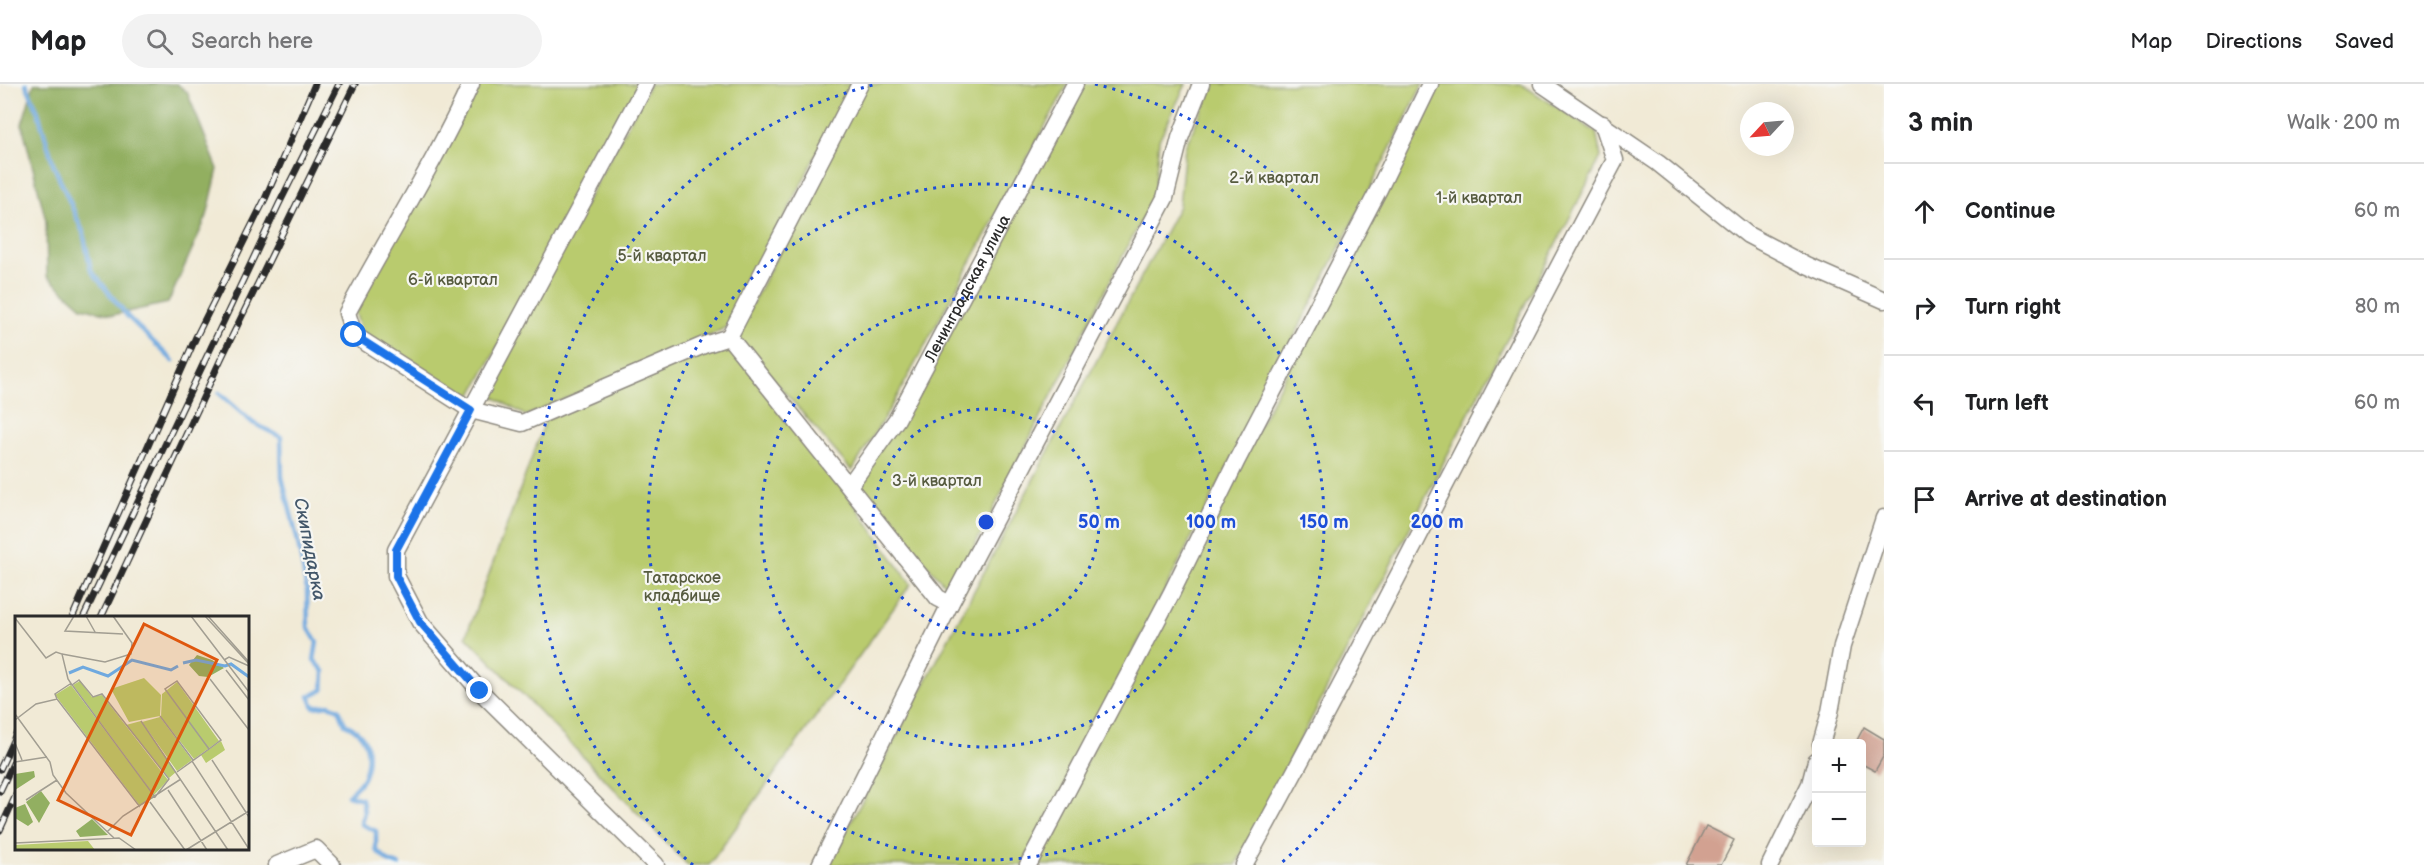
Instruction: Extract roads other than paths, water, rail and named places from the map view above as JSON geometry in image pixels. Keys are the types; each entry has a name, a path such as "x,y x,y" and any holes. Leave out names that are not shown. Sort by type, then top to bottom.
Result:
{"street":[{"path":"471,84 448,134 347,313 354,335 471,410 522,423 704,345 729,337 860,84"},
{"path":"646,84 590,192 504,344 396,550 396,576 420,622 480,691 656,865"},
{"name":"Ленинградская улица","path":"849,486 897,419 1075,84"},
{"path":"820,865 950,604 1165,198 1180,138 1201,84"},
{"path":"1028,865 1171,594 1237,460 1379,189 1430,84"},
{"path":"1542,84 1658,163 1748,235 1807,266 1884,300"},
{"path":"1244,865 1327,712 1523,332 1615,160 1603,124"},
{"path":"729,337 938,598 950,604"},
{"path":"1822,739 1830,712 1842,646 1884,518"},
{"path":"1770,865 1812,776"},
{"path":"277,865 316,849 332,865"}],"waterway":[{"name":"Скипидарка","path":"26,84 37,109 54,166 83,232 91,270 128,317 173,361"},
{"name":"Скипидарка","path":"219,393 253,423 281,437 282,477 307,591 308,627 317,642 314,660 324,671 323,690 309,696 314,707 329,705 339,709 345,724 353,728 363,739 368,752 364,776 348,795 362,799 364,812 361,824 376,831 376,850 388,861 399,865"}],"railway":[{"path":"73,616 196,337 265,199 315,84"},
{"path":"84,616 279,204 339,84"},
{"path":"102,616 221,359 355,84"},
{"path":"0,769 15,736"},
{"path":"0,791 15,759"},
{"path":"0,830 15,797"}],"park label":[{"name":"2-й квартал","path":"1274,177"},
{"name":"1-й квартал","path":"1479,197"},
{"name":"5-й квартал","path":"662,255"},
{"name":"6-й квартал","path":"453,279"},
{"name":"3-й квартал","path":"937,480"},
{"name":"Татарское кладбище","path":"682,586"}]}
